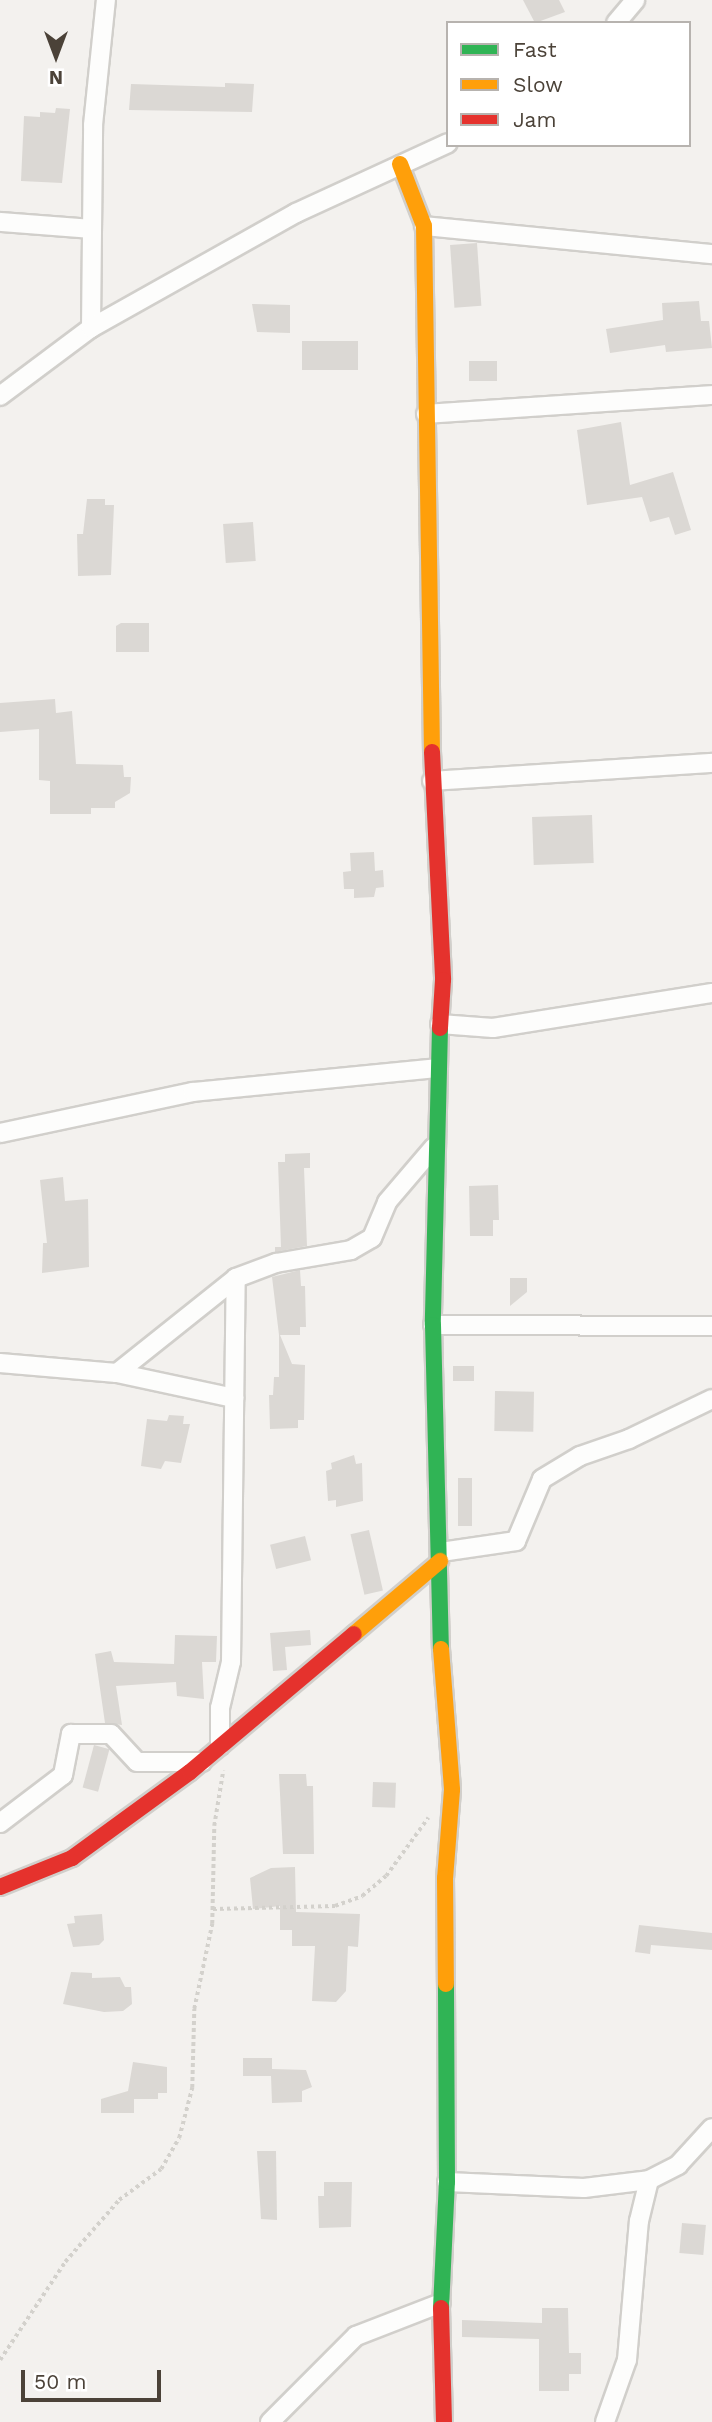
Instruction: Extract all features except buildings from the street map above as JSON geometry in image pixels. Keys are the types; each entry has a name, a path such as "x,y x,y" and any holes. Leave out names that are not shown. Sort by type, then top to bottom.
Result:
{"street":[{"path":"91,328 93,125 106,0"},
{"path":"618,21 635,0"},
{"path":"0,396 91,328 296,213 446,143"},
{"path":"400,164 424,226 432,781 443,980 434,1147 433,1325 440,1557 437,1597 452,1790 445,1878 447,2182 442,2303 444,2422"},
{"path":"0,222 90,229"},
{"path":"424,226 712,254"},
{"path":"426,414 712,395"},
{"path":"432,781 712,763"},
{"path":"440,1024 493,1028 712,993"},
{"path":"0,1133 193,1092 438,1068"},
{"path":"117,1373 236,1279 276,1263 352,1250 372,1238 387,1202 434,1147"},
{"path":"227,1741 220,1708 231,1662 236,1279"},
{"path":"433,1325 712,1326"},
{"path":"0,1363 117,1373 233,1398"},
{"path":"0,1887 72,1858 202,1762 440,1557 516,1541 542,1479 580,1456 629,1439 712,1399"},
{"path":"0,1823 63,1775 71,1734 111,1734 137,1762 202,1762"},
{"path":"447,2182 584,2188 649,2180 678,2165 712,2128"},
{"path":"605,2422 627,2360 639,2221 649,2180"},
{"path":"270,2422 356,2336 442,2303"}],"path":[{"path":"0,2360 65,2262 119,2200 161,2169 171,2154 192,2088 194,2009 213,1909 214,1826 227,1741"},
{"path":"213,1909 335,1906 362,1896 386,1876 432,1814"}],"traffic: fast":[{"path":"440,1028 433,1325 441,1649"},
{"path":"441,2308 447,2182 446,1984"}],"traffic: slow":[{"path":"400,164 424,226 432,752"},
{"path":"354,1634 440,1561"},
{"path":"441,1649 452,1790 445,1878 446,1984"}],"traffic: jam":[{"path":"432,752 443,980 440,1028"},
{"path":"0,1887 72,1858 190,1772 354,1634"},
{"path":"441,2308 444,2422"}]}
